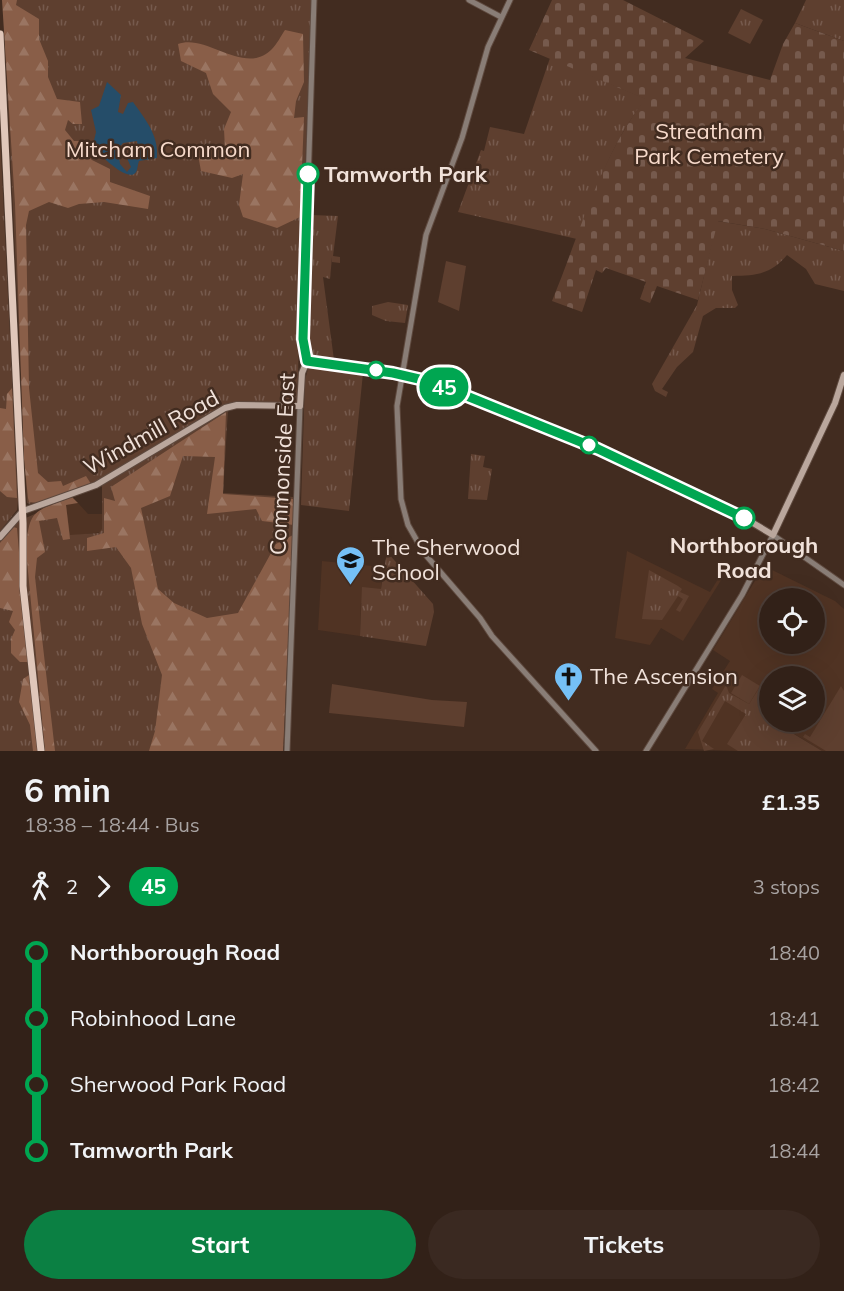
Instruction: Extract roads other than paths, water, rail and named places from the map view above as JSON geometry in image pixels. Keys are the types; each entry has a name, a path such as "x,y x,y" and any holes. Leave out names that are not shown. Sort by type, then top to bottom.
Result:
{"main road":[{"path":"0,34 23,511 23,586 41,751"},
{"path":"307,361 400,374 463,394 598,449 753,523 773,535 835,403 844,375"},
{"name":"Commonside East","path":"300,406 302,373 307,361"},
{"name":"Windmill Road","path":"23,511 96,485 227,407 300,406"},
{"path":"0,537 23,511"}],"street":[{"name":"Commonside East","path":"307,361 303,339 314,0"},
{"path":"469,0 501,17"},
{"path":"510,0 488,47 462,138 426,235 400,374 397,412 400,491 406,517 415,539 492,636 596,751"},
{"name":"Commonside East","path":"287,751 300,406"},
{"path":"646,751 742,595 773,535 844,585"}],"water":[{"path":"107,82 121,95 118,112 123,114 128,103 133,102 156,142 157,158 139,161 136,172 130,175 118,170 105,159 93,145 96,132 91,110 99,106","holes":["137,141 138,149 126,156 131,167 127,172 120,164 118,149 123,143"]}],"place":[{"name":"Tamworth Park","path":"308,174"},
{"name":"Northborough Road","path":"744,518"},
{"name":"The Sherwood School","path":"351,586"},
{"name":"The Ascension","path":"569,702"}],"park label":[{"name":"Streatham Park Cemetery","path":"709,144"},
{"name":"Mitcham Common","path":"158,149"}]}
